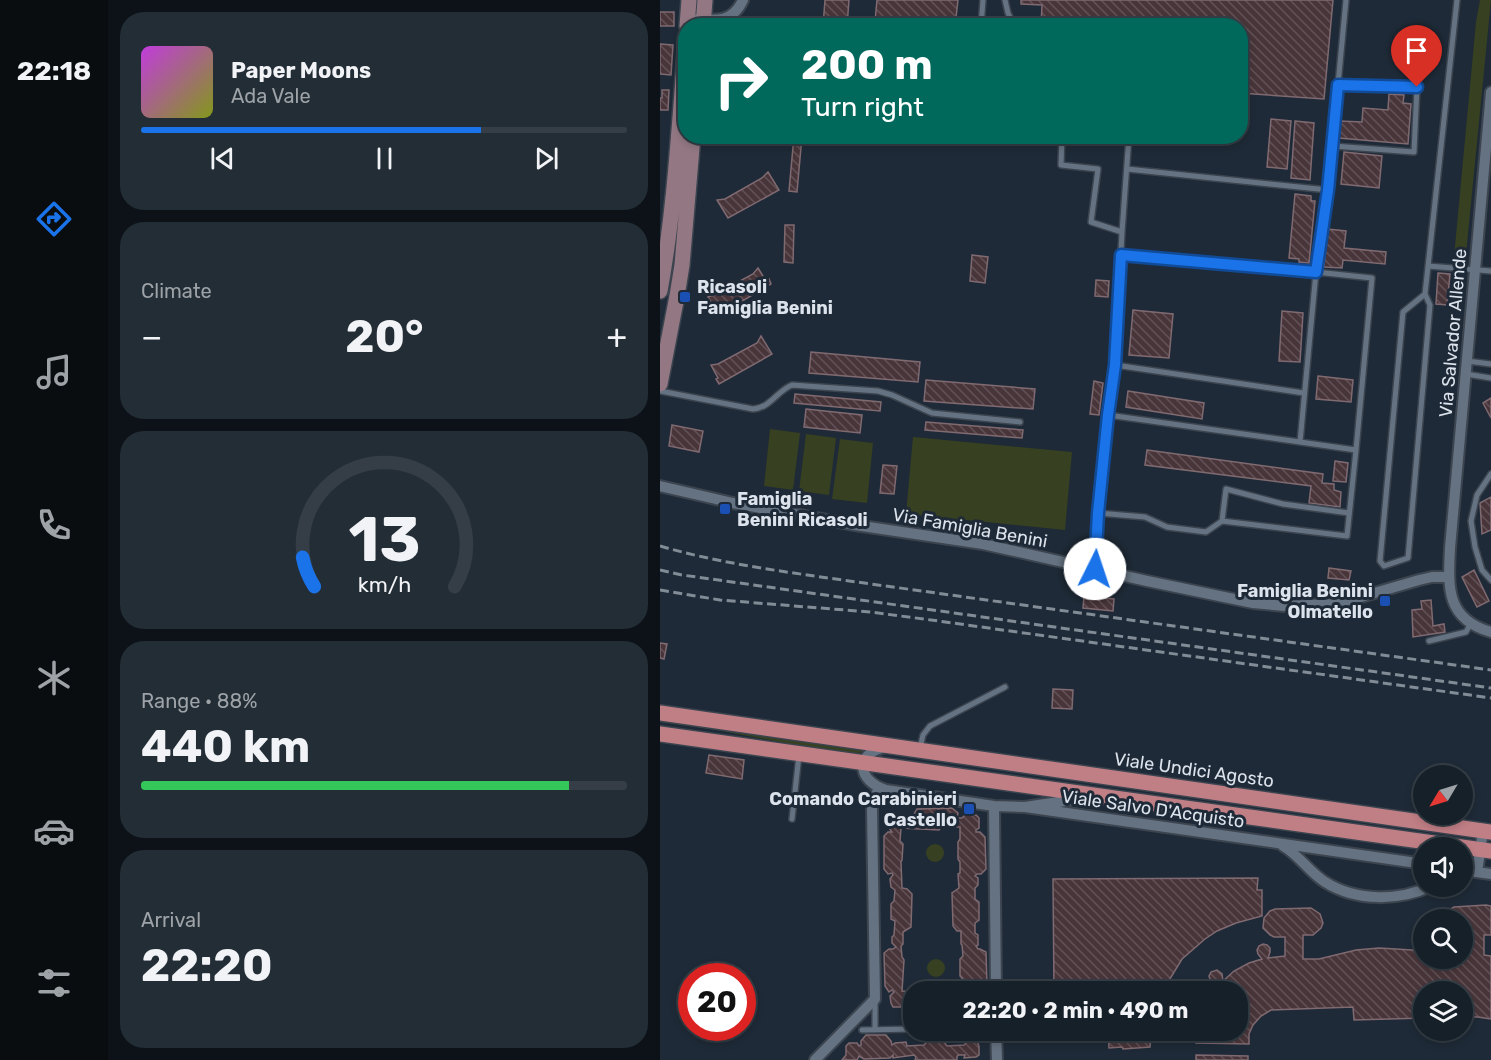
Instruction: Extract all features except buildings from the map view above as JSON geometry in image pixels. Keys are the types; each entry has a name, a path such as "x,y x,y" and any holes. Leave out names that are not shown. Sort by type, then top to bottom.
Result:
{"main road":[{"path":"687,18 689,0"},
{"path":"703,18 705,0"},
{"path":"660,291 678,113"},
{"path":"660,384 666,330 682,266 692,144"},
{"name":"Viale Undici Agosto","path":"660,713 1487,832"},
{"path":"660,734 1486,850"}],"street":[{"path":"724,18 738,9 743,0"},
{"name":"Via Salvador Allende","path":"1471,623 1454,605 1449,586 1450,548 1491,92"},
{"path":"662,265 682,266"},
{"name":"Via Famiglia Benini","path":"660,486 733,503 844,523 983,544 1253,603 1284,606 1332,604 1432,577 1449,577"},
{"path":"1471,623 1491,632"},
{"path":"892,746 879,748 865,758 864,771 867,779 880,788 994,806 1025,807 1082,798 1112,798"},
{"path":"815,1060 875,999 871,820 872,800 880,788"},
{"path":"994,806 996,981"},
{"name":"Viale Salvo D'Acquisto","path":"1025,807 1413,862"},
{"path":"1477,872 1486,850 1487,832"},
{"name":"Viale Salvo D'Acquisto","path":"1277,843 1293,852 1303,864 1325,882 1340,889 1354,894 1377,897 1405,896 1413,893"},
{"path":"1473,871 1491,874"},
{"path":"996,1041 997,1060"}],"lane":[{"path":"982,18 983,0"},
{"path":"1005,0 1010,18"},
{"path":"1300,442 1316,272 1333,146 1346,0"},
{"path":"1425,294 1403,312 1380,561 1384,566 1408,558 1430,305 1425,294 1457,0"},
{"path":"1333,146 1414,152 1417,87 1338,85"},
{"path":"1062,144 1061,165 1098,170 1091,222 1122,232"},
{"path":"1095,569 1098,513 1115,365 1129,144"},
{"path":"1127,169 1328,190"},
{"path":"1098,513 1145,517 1167,527 1206,532 1222,521 1347,536 1372,278 1121,255"},
{"path":"1428,266 1491,271"},
{"path":"1467,361 1491,364"},
{"path":"1115,365 1304,393"},
{"path":"1466,374 1491,378"},
{"path":"660,391 753,409 767,405 792,385 878,391 932,413 1020,422"},
{"path":"1108,415 1356,450"},
{"path":"1491,474 1478,495 1471,521 1482,570 1491,580"},
{"path":"1222,521 1226,489 1283,504 1349,513"},
{"path":"1429,641 1466,632 1471,623"},
{"path":"920,750 923,735 930,726 1005,687"},
{"path":"792,819 799,754"},
{"path":"875,999 875,1029"},
{"path":"862,1029 903,1029"}],"green space":[{"path":"1480,0 1491,0 1466,254 1454,257 1476,22"},
{"path":"770,429 800,433 793,490 764,486"},
{"path":"806,434 836,438 829,495 799,491"},
{"path":"913,437 1072,452 1065,530 906,514"},
{"path":"840,439 873,443 867,503 832,499"},
{"path":"660,719 866,749 866,751 855,754 818,749 660,722"},
{"path":"931,844 939,844 944,849 942,860 931,862 926,857 926,849"},
{"path":"932,959 940,959 945,964 943,975 932,977 927,972 927,964"}],"railway":[{"path":"660,546 723,561 786,572 1491,670"},
{"path":"660,570 682,575 1491,688"},
{"path":"660,590 720,600 870,612 1491,698"}],"place":[{"name":"Ricasoli Famiglia Benini","path":"685,297"},
{"name":"Famiglia Benini Ricasoli","path":"725,509"},
{"name":"Famiglia Benini Olmatello","path":"1385,601"},
{"name":"Comando Carabinieri Castello","path":"969,809"}],"route":[{"path":"1095,569 1098,513 1115,365 1121,255 1316,272 1328,190 1338,85 1417,87"}]}
